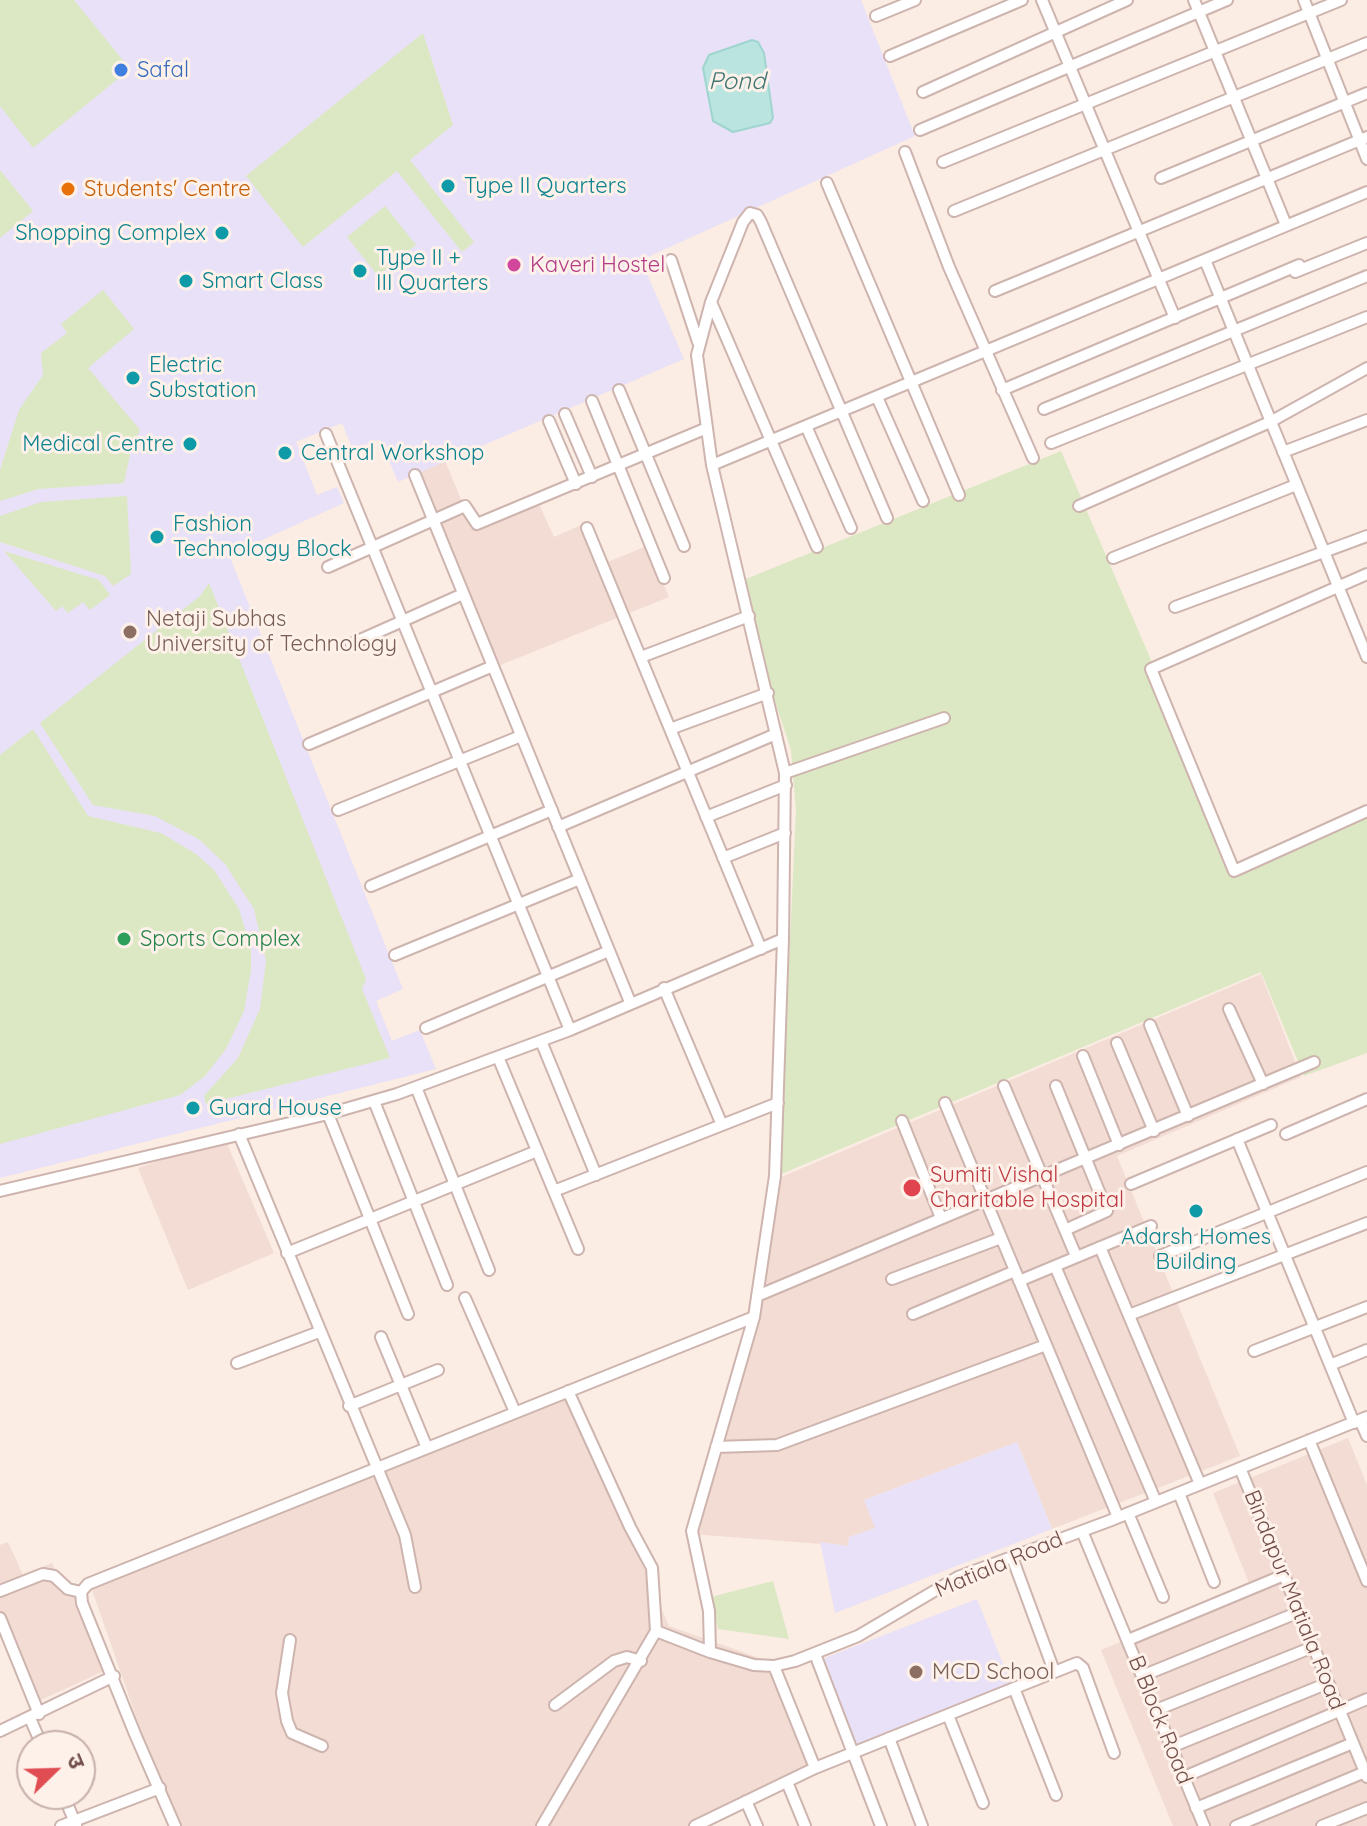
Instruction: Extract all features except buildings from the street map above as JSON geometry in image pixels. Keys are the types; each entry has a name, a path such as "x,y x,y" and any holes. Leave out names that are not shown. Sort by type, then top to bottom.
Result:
{"street":[{"path":"876,16 915,0"},
{"path":"890,56 1022,0"},
{"path":"1042,0 1175,318"},
{"path":"923,92 1127,0"},
{"path":"1194,0 1286,225"},
{"path":"920,130 1227,0"},
{"path":"1304,0 1344,102 1363,139 1367,159"},
{"path":"943,162 1215,54 1341,0"},
{"path":"954,211 1367,43"},
{"path":"1161,178 1367,93"},
{"path":"995,291 1363,139"},
{"path":"905,152 985,352 1033,458"},
{"path":"827,183 914,382 959,495"},
{"path":"712,465 1367,192"},
{"path":"698,342 743,222 754,213 843,411 887,518"},
{"path":"1002,390 1221,299 1367,243"},
{"path":"671,260 698,342 712,465 768,693 785,779 775,1176 754,1317 692,1531 709,1611 710,1652"},
{"path":"1205,260 1367,657"},
{"path":"1044,409 1367,276"},
{"path":"711,302 817,547"},
{"path":"1051,443 1367,317"},
{"path":"1079,506 1270,422 1367,368"},
{"path":"619,390 684,546"},
{"path":"877,397 923,501"},
{"path":"592,401 664,578"},
{"path":"565,414 592,477"},
{"path":"1283,452 1367,420"},
{"path":"549,421 576,484"},
{"path":"806,426 851,528"},
{"path":"328,567 465,506 477,524 707,428"},
{"path":"326,434 570,1030"},
{"path":"415,475 630,1002"},
{"path":"1113,558 1296,485"},
{"path":"587,528 761,949"},
{"path":"1175,607 1367,536"},
{"path":"1367,574 1151,669 1234,871 1367,811"},
{"path":"351,644 463,594"},
{"path":"641,657 749,616"},
{"path":"309,744 493,666"},
{"path":"670,729 768,693"},
{"path":"706,817 785,779 944,718"},
{"path":"558,827 776,734"},
{"path":"338,810 521,736"},
{"path":"371,886 552,810"},
{"path":"723,858 785,833"},
{"path":"395,955 580,879"},
{"path":"0,1191 374,1101 570,1030 783,939"},
{"path":"426,1028 609,951"},
{"path":"664,988 722,1125"},
{"path":"1229,1009 1263,1084"},
{"path":"1150,1025 1188,1116"},
{"path":"541,1041 596,1175"},
{"path":"1117,1043 1154,1131"},
{"path":"1083,1056 1119,1145"},
{"path":"498,1057 578,1249"},
{"path":"757,1296 1314,1062"},
{"path":"1004,1086 1076,1256"},
{"path":"1056,1086 1107,1211 1065,1230"},
{"path":"416,1087 489,1270"},
{"path":"1286,1134 1367,1099"},
{"path":"374,1101 447,1285"},
{"path":"554,1191 778,1103"},
{"path":"945,1103 1046,1345 1163,1597"},
{"path":"328,1114 408,1314"},
{"path":"902,1121 941,1218"},
{"path":"1131,1184 1271,1125"},
{"path":"239,1134 349,1406 405,1535 415,1587"},
{"path":"1237,1139 1330,1365 1367,1436"},
{"path":"287,1253 537,1151"},
{"path":"1160,1256 1367,1172"},
{"path":"1129,1315 1367,1223"},
{"path":"913,1314 1017,1276 1055,1266 1151,1226"},
{"path":"892,1279 1001,1238"},
{"path":"1100,1247 1200,1484"},
{"path":"1055,1266 1156,1502"},
{"path":"465,1298 515,1412"},
{"path":"1254,1351 1367,1307"},
{"path":"175,1826 82,1603 81,1592 88,1584 754,1317"},
{"path":"237,1363 319,1332"},
{"path":"381,1337 427,1448"},
{"path":"716,1447 777,1445 1046,1345"},
{"path":"1330,1365 1367,1350"},
{"path":"349,1406 438,1370"},
{"path":"542,1826 656,1631 652,1568 568,1391"},
{"name":"Matiala Road","path":"774,1666 815,1654 884,1622 948,1581 1360,1420"},
{"path":"1309,1440 1367,1581"},
{"name":"Bindapur Matiala Road","path":"1240,1468 1366,1774"},
{"path":"1179,1493 1214,1582"},
{"name":"B Block Road","path":"1082,1531 1204,1826"},
{"path":"1012,1557 1054,1671"},
{"path":"0,1591 43,1574 54,1576 68,1589 81,1592"},
{"path":"1128,1640 1284,1575"},
{"path":"1142,1676 1299,1612"},
{"path":"0,1618 38,1730"},
{"path":"656,1631 710,1652 754,1665 774,1666 815,1768"},
{"path":"290,1640 282,1693 287,1721 292,1733 322,1746"},
{"path":"1156,1710 1313,1647"},
{"path":"815,1654 881,1826"},
{"path":"555,1705 614,1661 627,1657 641,1661"},
{"path":"699,1825 815,1768 1070,1664 1081,1665 1114,1753"},
{"path":"0,1731 114,1676"},
{"path":"1171,1747 1328,1683"},
{"path":"1014,1688 1056,1795"},
{"path":"1184,1777 1367,1699"},
{"path":"948,1715 983,1803"},
{"path":"889,1738 922,1826"},
{"path":"1196,1808 1353,1743"},
{"path":"1236,1826 1366,1774"},
{"path":"787,1782 805,1826"},
{"path":"61,1826 160,1788"},
{"path":"746,1801 757,1826"},
{"path":"1322,1826 1367,1808"}],"shaded area":[{"name":"Netaji Subhas University of Technology","path":"0,0 861,0 915,136 641,260 684,359 398,482 380,439 353,450 342,423 296,442 317,495 337,487 344,503 229,555 403,989 376,1001 392,1041 420,1030 436,1069 0,1178"},
{"path":"445,461 473,528 538,502 554,537 588,522 605,563 647,546 669,597 488,670 409,477"},
{"path":"1261,974 1301,1077 1117,1156 1240,1456 1052,1529 1017,1442 864,1500 876,1528 849,1537 848,1546 691,1534 755,1335 779,1178"},
{"path":"225,1139 274,1253 188,1290 138,1168"},
{"path":"569,1397 669,1626 768,1661 811,1771 694,1826 174,1826 90,1584"},
{"path":"1348,1438 1367,1485 1367,1826 1173,1826 1101,1650 1251,1588 1213,1493"},
{"path":"1017,1442 1052,1529 835,1613 820,1542 848,1546 849,1537 875,1528 864,1500"},
{"path":"8,1542 23,1575 52,1563 62,1585 70,1582 106,1670 30,1705 0,1632 0,1545"},
{"name":"MCD School","path":"977,1599 1012,1686 854,1748 822,1659"}],"green space":[{"path":"0,0 74,0 130,69 33,148 0,106"},
{"path":"423,33 453,125 410,160 474,242 462,252 397,171 303,247 246,176"},
{"path":"0,170 33,211 0,238"},
{"path":"385,206 416,245 378,276 347,237"},
{"path":"103,290 134,329 88,368 140,430 131,450 124,483 39,489 0,501 0,470 19,410 43,375 41,353 67,333 61,324"},
{"path":"1061,451 1241,869 1367,813 1367,1053 1304,1076 1261,972 779,1175 796,811 791,750 736,583"},
{"path":"127,496 131,574 113,586 105,576 0,542 0,516 41,502"},
{"path":"4,551 99,580 110,595 90,610 83,602 68,613 62,606 56,611"},
{"path":"209,583 366,979 362,989 390,1058 206,1104 204,1096 238,1058 260,1009 266,961 254,909 225,864 200,840 155,816 93,805 40,723 200,596"},
{"name":"Sports Complex","path":"33,729 88,816 161,833 196,854 214,870 239,909 251,950 251,970 244,1011 226,1049 205,1076 180,1095 0,1144 0,755"},
{"path":"773,1581 789,1639 718,1629 711,1597"}],"water":[{"name":"Pond","path":"752,40 758,42 764,53 773,118 770,123 733,132 713,121 703,68 709,55"}],"place":[{"name":"Safal","path":"121,70"},
{"name":"Type II Quarters","path":"448,186"},
{"name":"Students' Centre","path":"68,189"},
{"name":"Shopping Complex","path":"222,233"},
{"name":"Kaveri Hostel","path":"514,265"},
{"name":"Type II + III Quarters","path":"360,271"},
{"name":"Smart Class","path":"186,281"},
{"name":"Electric Substation","path":"133,378"},
{"name":"Medical Centre","path":"190,444"},
{"name":"Central Workshop","path":"285,453"},
{"name":"Fashion Technology Block","path":"157,537"},
{"name":"Netaji Subhas University of Technology","path":"130,632"},
{"name":"Sports Complex","path":"124,939"},
{"name":"Guard House","path":"193,1108"},
{"name":"Sumiti Vishal Charitable Hospital","path":"912,1188"},
{"name":"Adarsh Homes Building","path":"1196,1211"},
{"name":"MCD School","path":"916,1672"}]}
